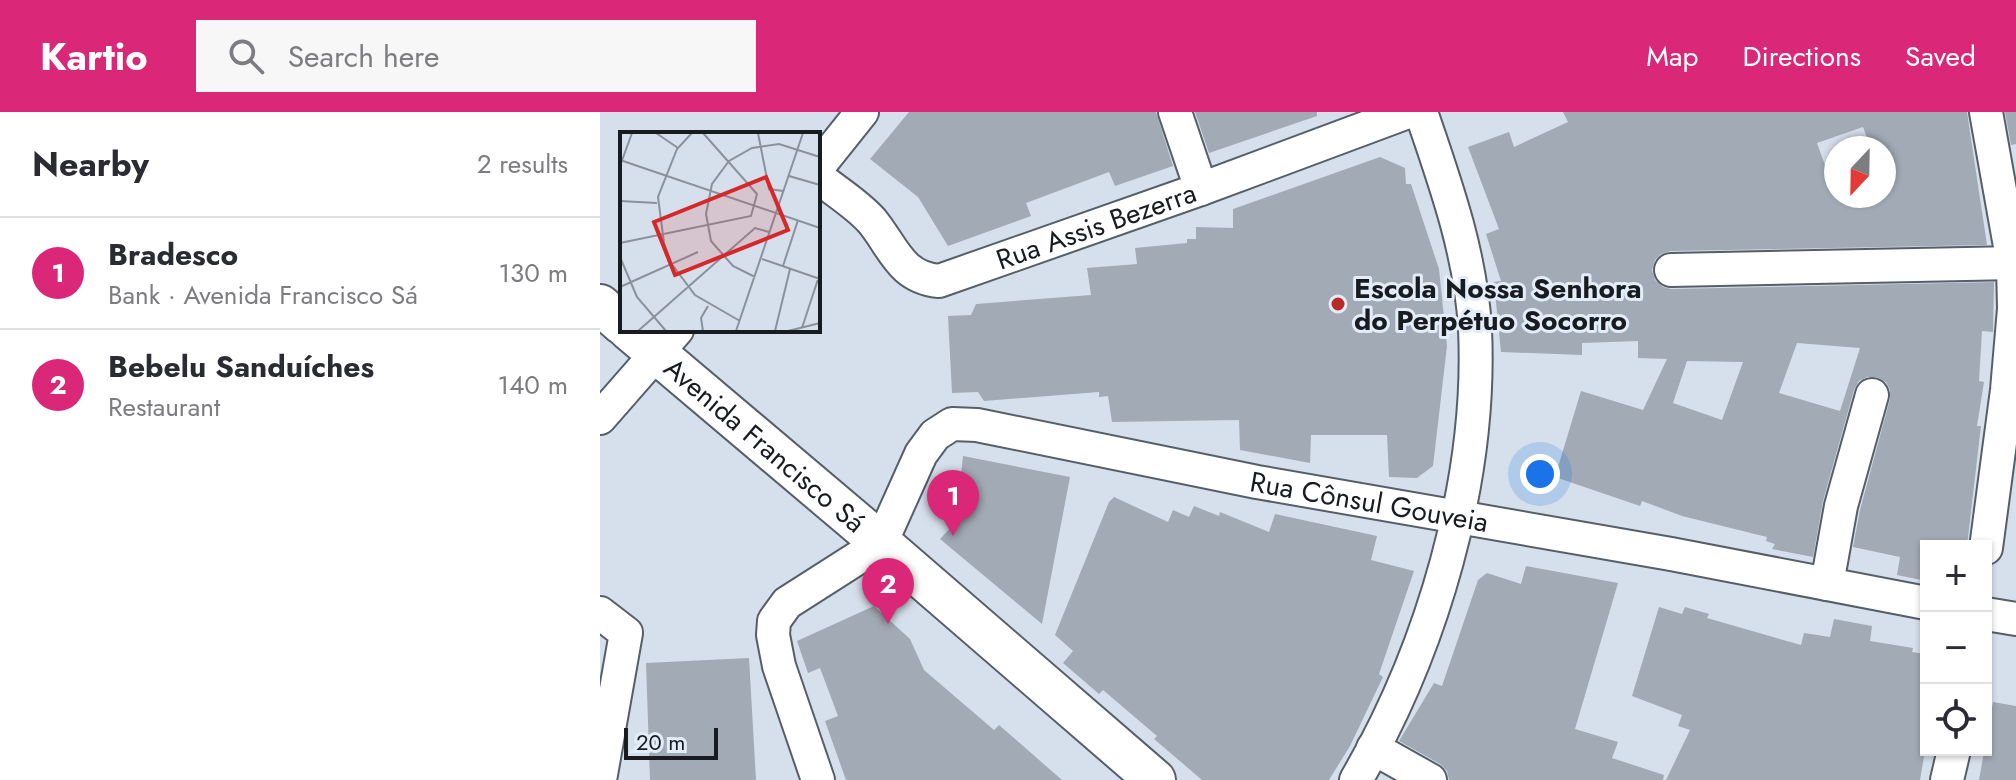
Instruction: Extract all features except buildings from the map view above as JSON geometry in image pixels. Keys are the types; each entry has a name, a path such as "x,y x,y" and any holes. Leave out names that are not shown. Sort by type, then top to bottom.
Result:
{"main road":[{"path":"600,305 620,322"},
{"name":"Avenida Francisco Sá","path":"654,338 881,543 1155,780"}],"street":[{"path":"820,164 862,112"},
{"path":"1175,112 1201,189"},
{"name":"Rua Assis Bezerra","path":"820,179 870,219 906,269 923,278 939,281 1408,112"},
{"path":"1356,780 1421,640 1442,579 1458,516 1468,451 1475,329 1469,280 1450,198 1421,112"},
{"path":"1986,112 2015,263 2007,390 1987,540"},
{"path":"1671,270 2015,263"},
{"path":"600,418 654,338"},
{"path":"1827,584 1841,506 1872,395"},
{"name":"Rua Cônsul Gouveia","path":"881,543 927,444 942,428 962,424 1257,482 1920,602"},
{"path":"818,780 779,666 773,635 774,621 787,603 881,543"},
{"path":"600,613 626,633 600,780"},
{"path":"1992,615 2016,619"},
{"path":"1373,748 1430,780"},
{"path":"1947,780 1953,756"}],"place":[{"name":"Escola Nossa Senhora do Perpétuo Socorro","path":"1338,304"},
{"name":"Bradesco","path":"953,536"},
{"name":"Bebelu Sanduíches","path":"888,624"}]}
